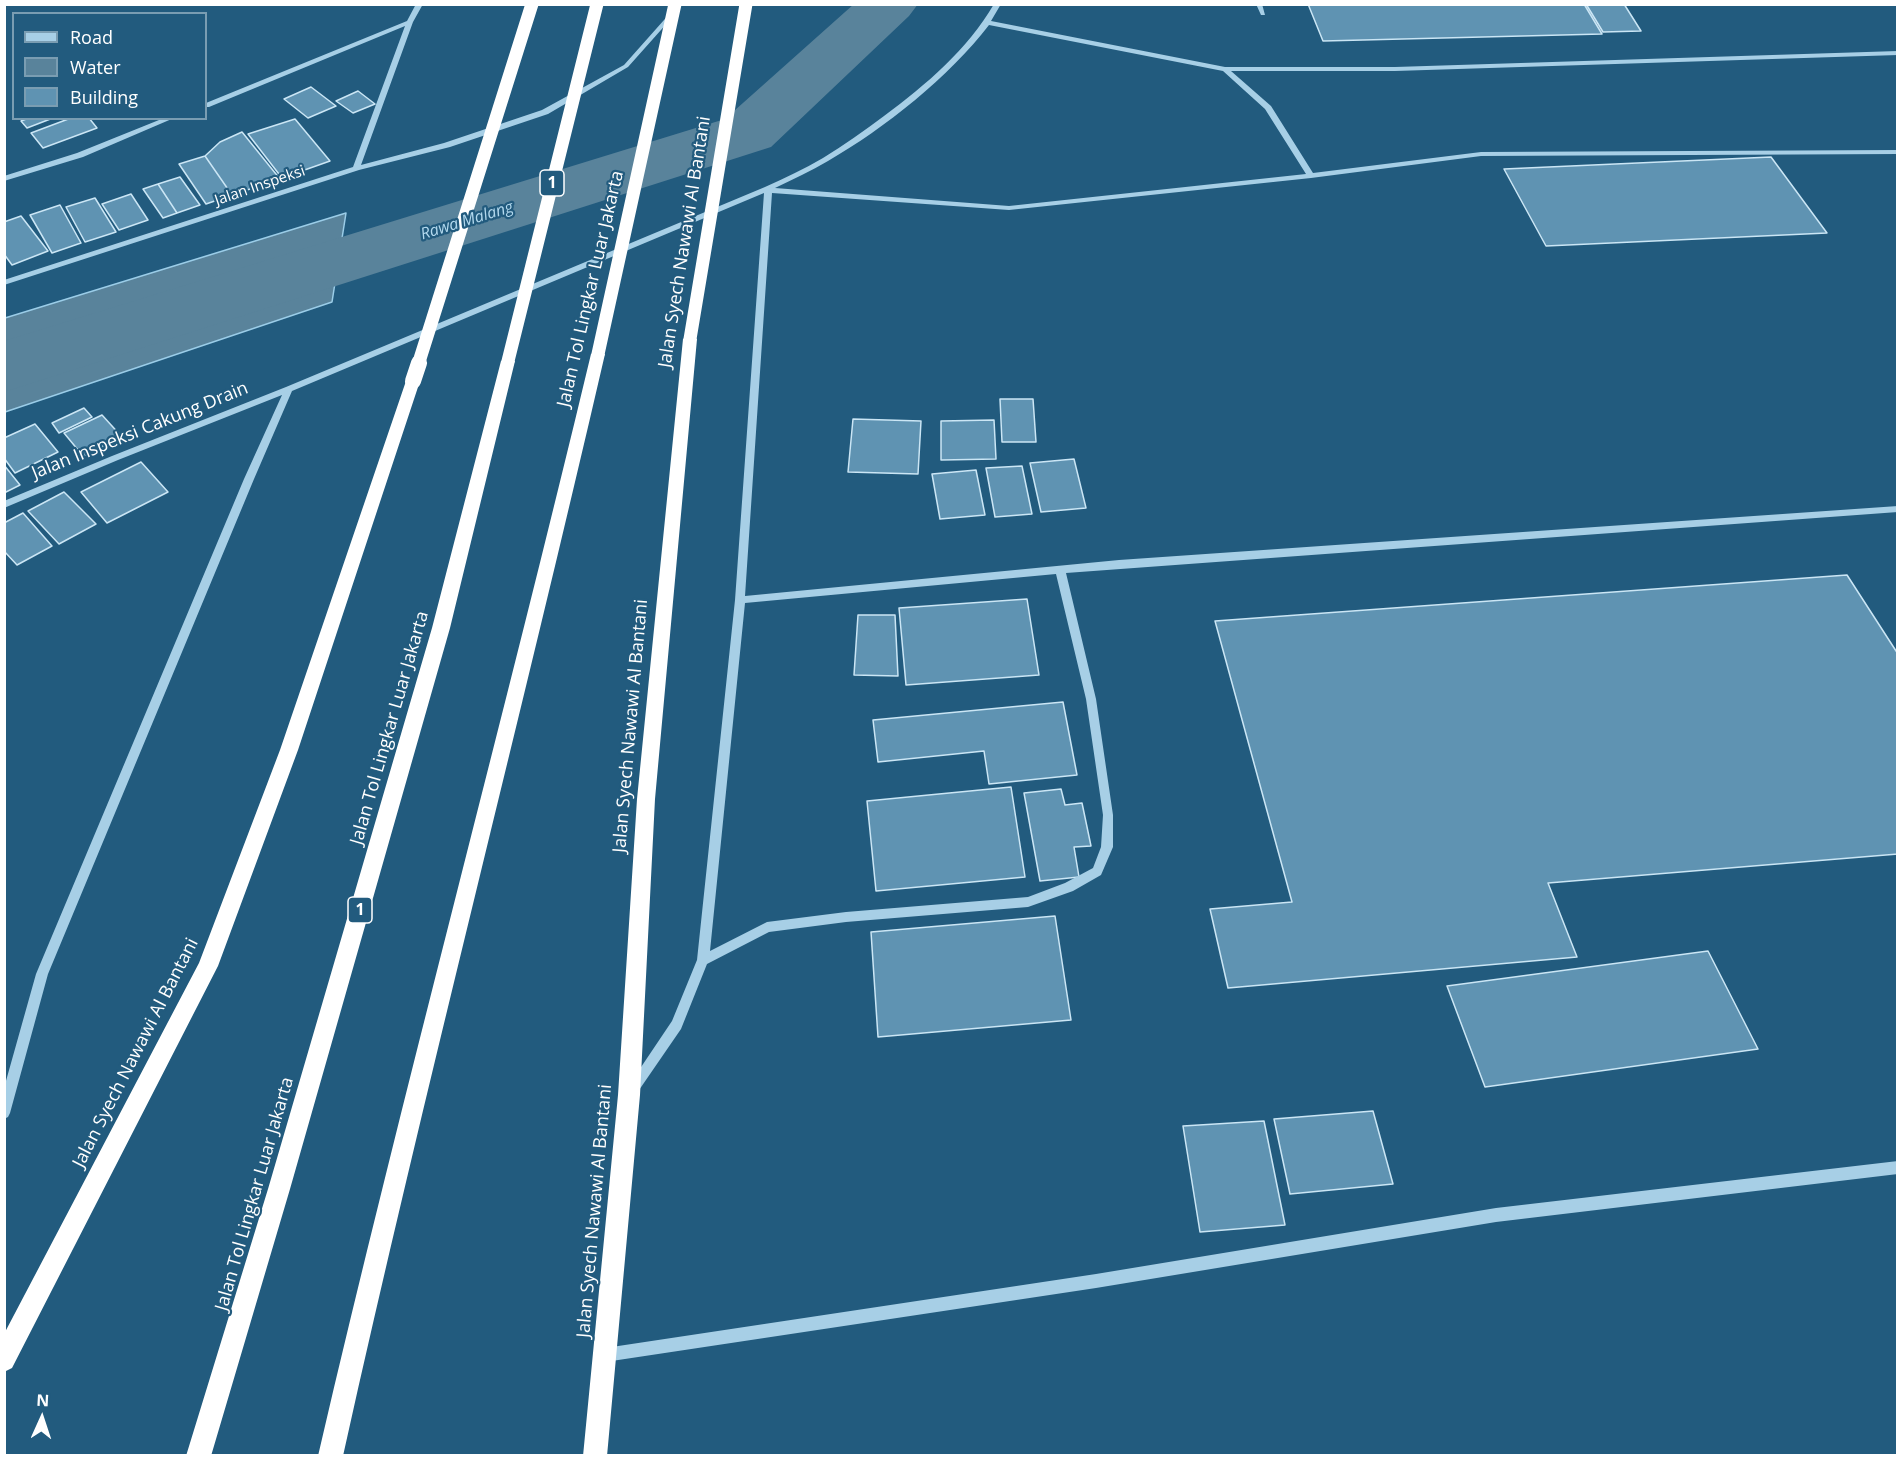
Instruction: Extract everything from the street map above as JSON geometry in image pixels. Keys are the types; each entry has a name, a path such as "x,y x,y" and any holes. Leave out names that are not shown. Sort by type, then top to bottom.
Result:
{"highway":[{"name":"Jalan Syech Nawawi Al Bantani","path":"4,1360 208,966 289,750 384,472 532,4"},
{"name":"Jalan Tol Lingkar Luar Jakarta","path":"198,1455 282,1177 441,628 597,4"},
{"name":"Jalan Tol Lingkar Luar Jakarta","path":"330,1455 390,1195 536,622 675,4"},
{"name":"Jalan Syech Nawawi Al Bantani","path":"595,1455 629,1095 646,799 690,339 746,4"}],"street":[{"path":"356,168 410,22 420,4"},
{"name":"Jalan Inspeksi","path":"4,283 356,168 447,145 544,112 626,66 681,4"},
{"path":"998,4 990,23 1225,69 1395,69 1898,53"},
{"path":"1259,4 1263,14"},
{"path":"207,105 410,22"},
{"name":"Jalan Inspeksi Cakung Drain","path":"4,505 768,189 831,156 886,117 949,66 990,23"},
{"path":"1225,69 1268,108 1311,176"},
{"path":"4,179 80,155 166,120"},
{"path":"629,1095 677,1025 703,960 740,600 768,189 1009,208 1311,176 1481,154 1898,152"},
{"path":"4,1113 42,974 249,479 289,389"},
{"path":"740,600 1060,569 1898,509"},
{"path":"703,960 767,927 846,917 1028,902 1069,887 1097,871 1107,847 1108,814 1090,699 1060,569"},
{"path":"605,1355 1096,1281 1496,1215 1898,1167"}],"water":[{"path":"346,213 332,302 5,412 5,318"}],"building":[{"path":"1308,4 1584,4 1602,34 1323,41"},
{"path":"1586,4 1624,4 1641,31 1603,32"},
{"path":"311,87 336,106 308,118 284,99"},
{"path":"358,91 375,104 353,113 336,101"},
{"path":"295,119 330,161 282,178 248,134"},
{"path":"24,120 48,120 27,128 21,121"},
{"path":"66,120 91,120 97,128 43,148 31,133"},
{"path":"242,132 280,179 232,195 205,156 220,142"},
{"path":"205,156 232,195 206,204 179,164"},
{"path":"1771,157 1827,233 1546,246 1504,169"},
{"path":"180,177 200,205 177,213 158,184"},
{"path":"158,184 177,213 163,218 143,189"},
{"path":"131,194 148,220 119,230 102,204"},
{"path":"95,198 116,232 85,242 66,207"},
{"path":"60,205 81,243 52,253 30,215"},
{"path":"21,216 48,251 12,265 4,254 4,222"},
{"path":"1000,399 1033,399 1036,442 1002,442"},
{"path":"84,408 92,417 59,433 52,423"},
{"path":"102,415 122,437 83,456 64,433"},
{"path":"853,419 921,421 918,474 848,472"},
{"path":"994,420 996,459 941,460 941,421"},
{"path":"35,424 58,452 15,473 4,458 4,438"},
{"path":"1074,459 1086,508 1041,512 1030,463"},
{"path":"141,462 168,492 107,523 81,492"},
{"path":"4,465 20,485 4,493"},
{"path":"1022,466 1032,514 995,517 986,468"},
{"path":"976,470 985,515 940,519 932,474"},
{"path":"64,492 96,524 59,544 28,511"},
{"path":"23,513 52,546 17,565 4,551 4,523"},
{"path":"1847,575 1898,654 1898,854 1548,883 1577,957 1228,988 1210,909 1292,902 1215,621"},
{"path":"1027,599 1039,675 906,685 899,608"},
{"path":"858,615 895,615 898,676 854,675"},
{"path":"1063,702 1077,775 989,784 984,751 878,762 873,720"},
{"path":"1011,787 1025,877 876,891 867,801"},
{"path":"1061,789 1065,805 1082,803 1091,846 1074,847 1079,877 1040,881 1024,793"},
{"path":"1055,916 1071,1020 878,1037 871,932"},
{"path":"1708,951 1758,1049 1485,1087 1447,986"},
{"path":"1373,1111 1393,1184 1290,1194 1274,1119"},
{"path":"1264,1121 1285,1225 1200,1232 1183,1126"}],"waterway":[{"name":"Rawa Malang","path":"4,367 748,133 889,4"}]}
